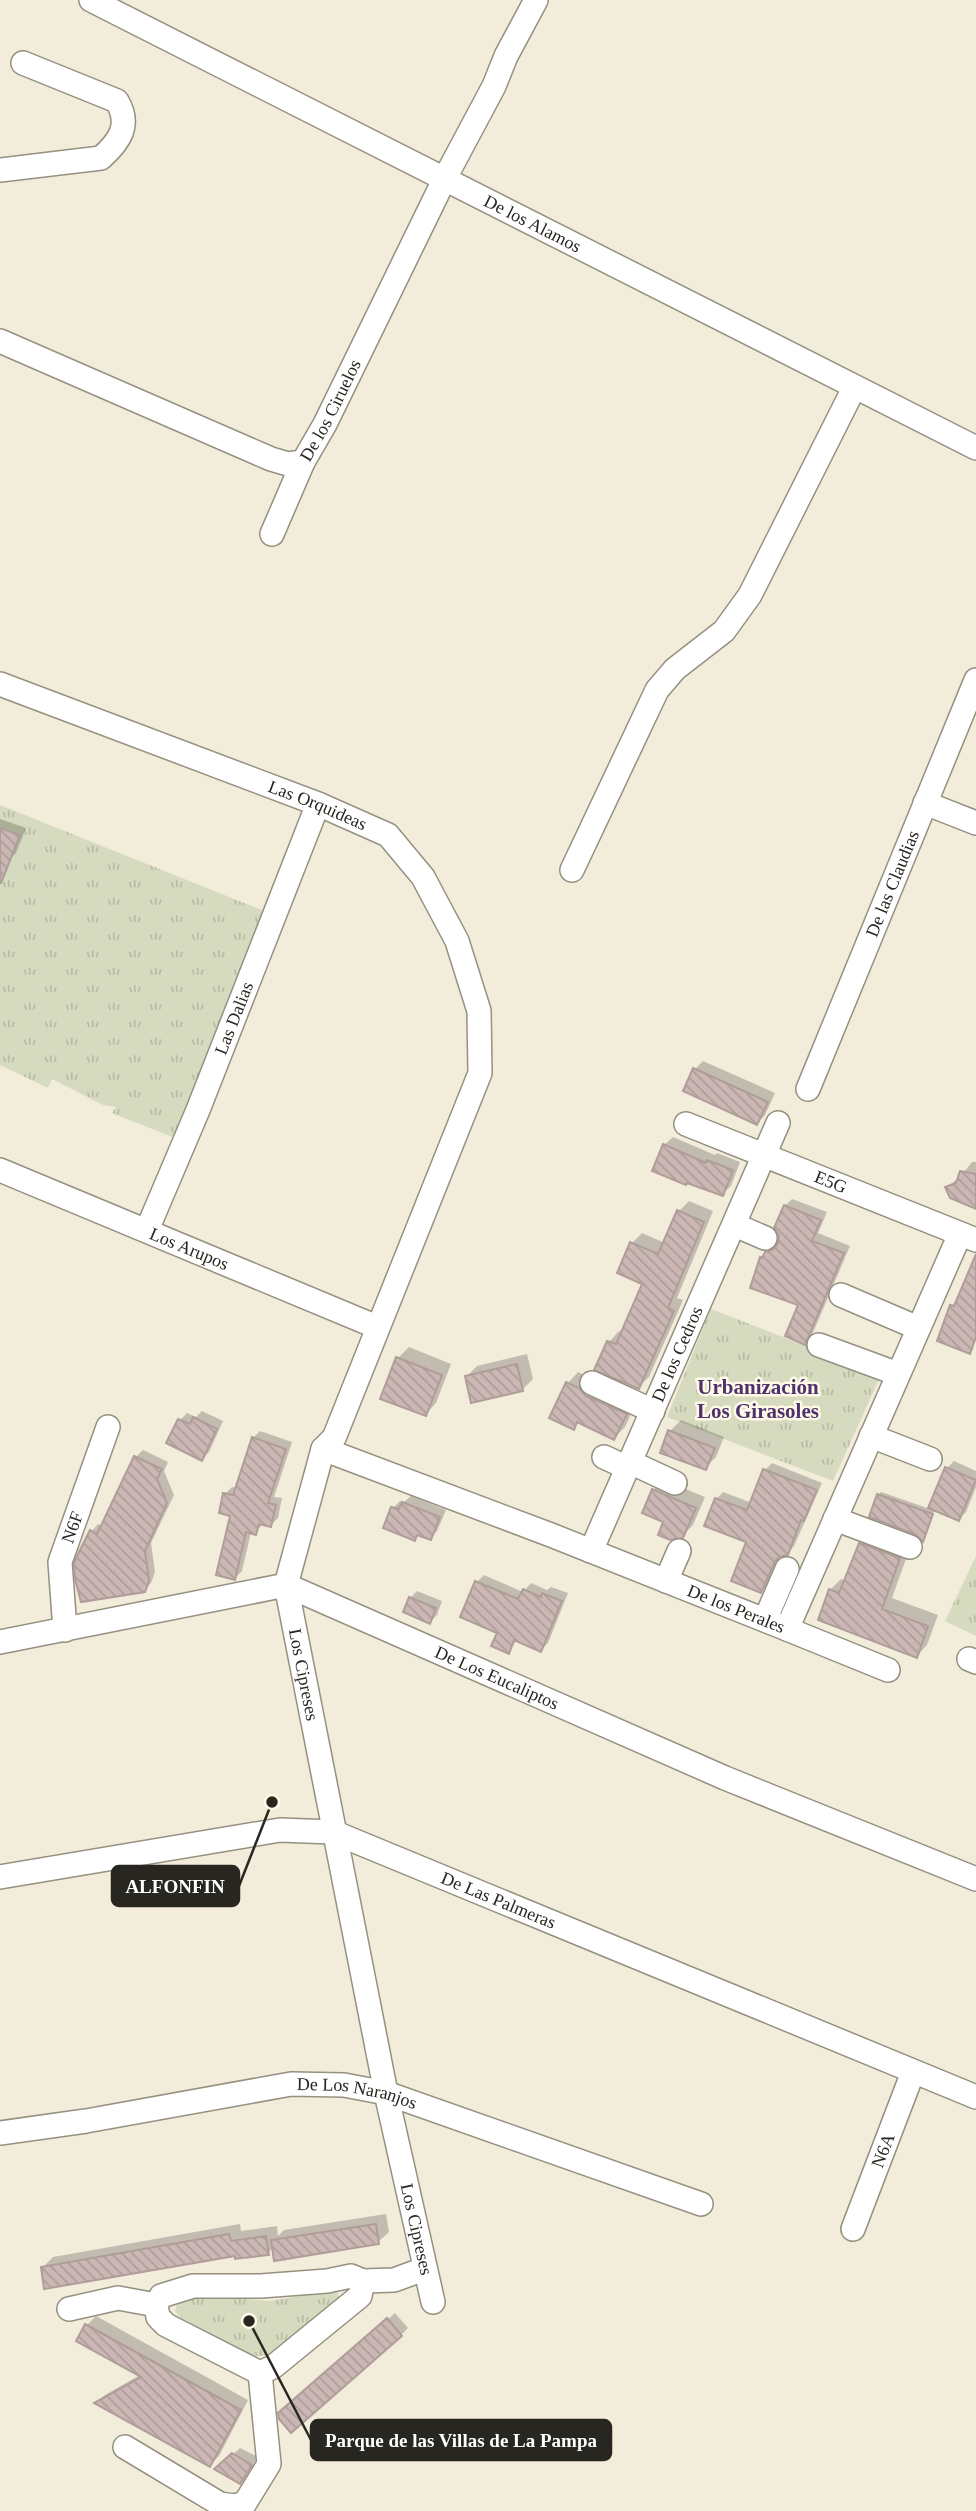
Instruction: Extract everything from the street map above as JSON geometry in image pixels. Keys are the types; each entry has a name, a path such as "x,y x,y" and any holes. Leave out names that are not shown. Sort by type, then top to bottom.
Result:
{"street":[{"name":"De los Alamos","path":"91,0 976,448"},
{"name":"De los Ciruelos","path":"0,341 271,459 288,464 303,462 325,424 445,178 536,0"},
{"path":"0,170 101,158 113,147 124,128 124,113 117,101 23,64"},
{"path":"572,870 657,690 675,669 724,631 750,595 854,388"},
{"path":"272,534 303,462"},
{"name":"De las Claudias","path":"807,1088 976,680"},
{"name":"Las Orquideas","path":"0,684 318,804 388,835 423,877 457,941 479,1012 480,1073"},
{"path":"925,803 976,823"},
{"name":"Las Dalias","path":"147,1230 198,1110 318,804"},
{"name":"Los Cipreses","path":"433,2302 386,2093 286,1585 323,1449 334,1438 480,1073"},
{"name":"De los Cedros","path":"591,1551 778,1123"},
{"name":"E5G","path":"686,1124 864,1193 968,1237"},
{"name":"Los Arupos","path":"0,1170 377,1327"},
{"path":"731,1232 760,1244"},
{"name":"De los Perales","path":"323,1449 787,1629 918,1328 968,1237"},
{"path":"841,1295 918,1328"},
{"path":"820,1345 898,1374"},
{"path":"592,1383 653,1411"},
{"name":"N6F","path":"65,1630 60,1562 108,1427"},
{"path":"871,1436 930,1459"},
{"path":"604,1457 675,1483"},
{"path":"835,1519 910,1547"},
{"path":"666,1581 679,1551"},
{"path":"765,1620 787,1569"},
{"path":"0,1642 286,1585"},
{"name":"De Los Eucaliptos","path":"286,1585 725,1777 976,1879"},
{"path":"787,1629 888,1670"},
{"name":"De Las Palmeras","path":"0,1877 280,1830 333,1832 976,2097"},
{"name":"N6A","path":"853,2229 913,2072"},
{"name":"De Los Naranjos","path":"0,2133 86,2121 291,2084 344,2085 386,2093 701,2204"},
{"path":"260,2373 166,2325 158,2317 156,2305 161,2295 193,2286 261,2286 327,2281 351,2276 362,2281 394,2280 424,2269"},
{"path":"260,2373 273,2367 360,2296 362,2281"},
{"path":"69,2309 118,2298 156,2305"},
{"path":"125,2447 220,2504 234,2506 245,2502 269,2464 260,2373"}],"green space":[{"path":"0,805 274,915 175,1138 112,1113 116,1107 103,1105 52,1079 48,1088 0,1065"},
{"path":"711,1309 881,1375 833,1481 667,1417"},
{"path":"976,1556 976,1636 945,1621"},
{"path":"337,2290 339,2297 306,2328 288,2343 263,2356 247,2354 180,2317 175,2311 177,2305 199,2295 270,2301"}],"building":[{"path":"0,828 20,835 1,883 0,883"},
{"path":"693,1068 768,1102 757,1125 683,1091"},
{"path":"663,1144 706,1163 707,1160 733,1170 723,1196 652,1171"},
{"path":"960,1171 976,1174 976,1209 950,1198 945,1187 956,1183"},
{"path":"784,1205 821,1220 812,1241 844,1253 805,1345 785,1336 798,1305 750,1288 760,1257 774,1249 778,1243 779,1236 774,1228"},
{"path":"677,1210 704,1222 668,1308 674,1311 639,1389 594,1370 607,1341 616,1344 642,1284 617,1273 630,1242 658,1254"},
{"path":"976,1254 976,1337 970,1354 937,1341 950,1305 954,1306"},
{"path":"396,1357 442,1375 426,1416 380,1399"},
{"path":"517,1364 523,1391 471,1403 465,1376"},
{"path":"566,1382 579,1388 586,1396 627,1414 614,1440 577,1422 574,1430 549,1418"},
{"path":"193,1417 217,1429 202,1461 166,1443 178,1419 190,1424"},
{"path":"668,1430 715,1448 706,1470 660,1453"},
{"path":"252,1437 286,1449 268,1503 276,1505 271,1527 259,1524 256,1535 246,1532 235,1580 216,1575 230,1516 219,1513 223,1493 233,1495"},
{"path":"134,1456 162,1469 157,1479 167,1503 145,1551 149,1581 145,1592 81,1602 75,1579 76,1558 90,1530 97,1534"},
{"path":"945,1467 976,1480 959,1521 928,1508"},
{"path":"763,1469 817,1490 804,1521 801,1520 788,1555 779,1557 774,1563 761,1593 731,1581 746,1542 704,1526 715,1498 747,1510"},
{"path":"652,1489 696,1508 683,1538 670,1540 658,1535 663,1522 642,1513"},
{"path":"877,1494 933,1514 923,1542 915,1534 869,1517"},
{"path":"402,1502 440,1517 431,1540 417,1535 415,1541 383,1528 391,1507 399,1509"},
{"path":"859,1543 900,1558 882,1609 928,1626 917,1658 818,1620 829,1589 839,1593"},
{"path":"475,1581 518,1599 523,1589 541,1597 542,1593 562,1601 541,1652 514,1640 509,1654 491,1646 497,1633 460,1617"},
{"path":"409,1597 436,1608 430,1624 403,1612"},
{"path":"376,2224 379,2244 274,2261 271,2240"},
{"path":"229,2234 231,2241 266,2236 269,2255 235,2259 235,2256 44,2289 41,2267"},
{"path":"387,2318 402,2336 291,2433 279,2419 278,2413"},
{"path":"85,2324 241,2410 210,2467 94,2403 141,2377 76,2341"},
{"path":"232,2453 252,2465 240,2484 214,2469"}],"place":[{"name":"ALFONFIN","path":"272,1802"},
{"name":"Parque de las Villas de La Pampa","path":"249,2321"}],"district":[{"name":"Urbanización Los Girasoles","path":"758,1399"}]}
